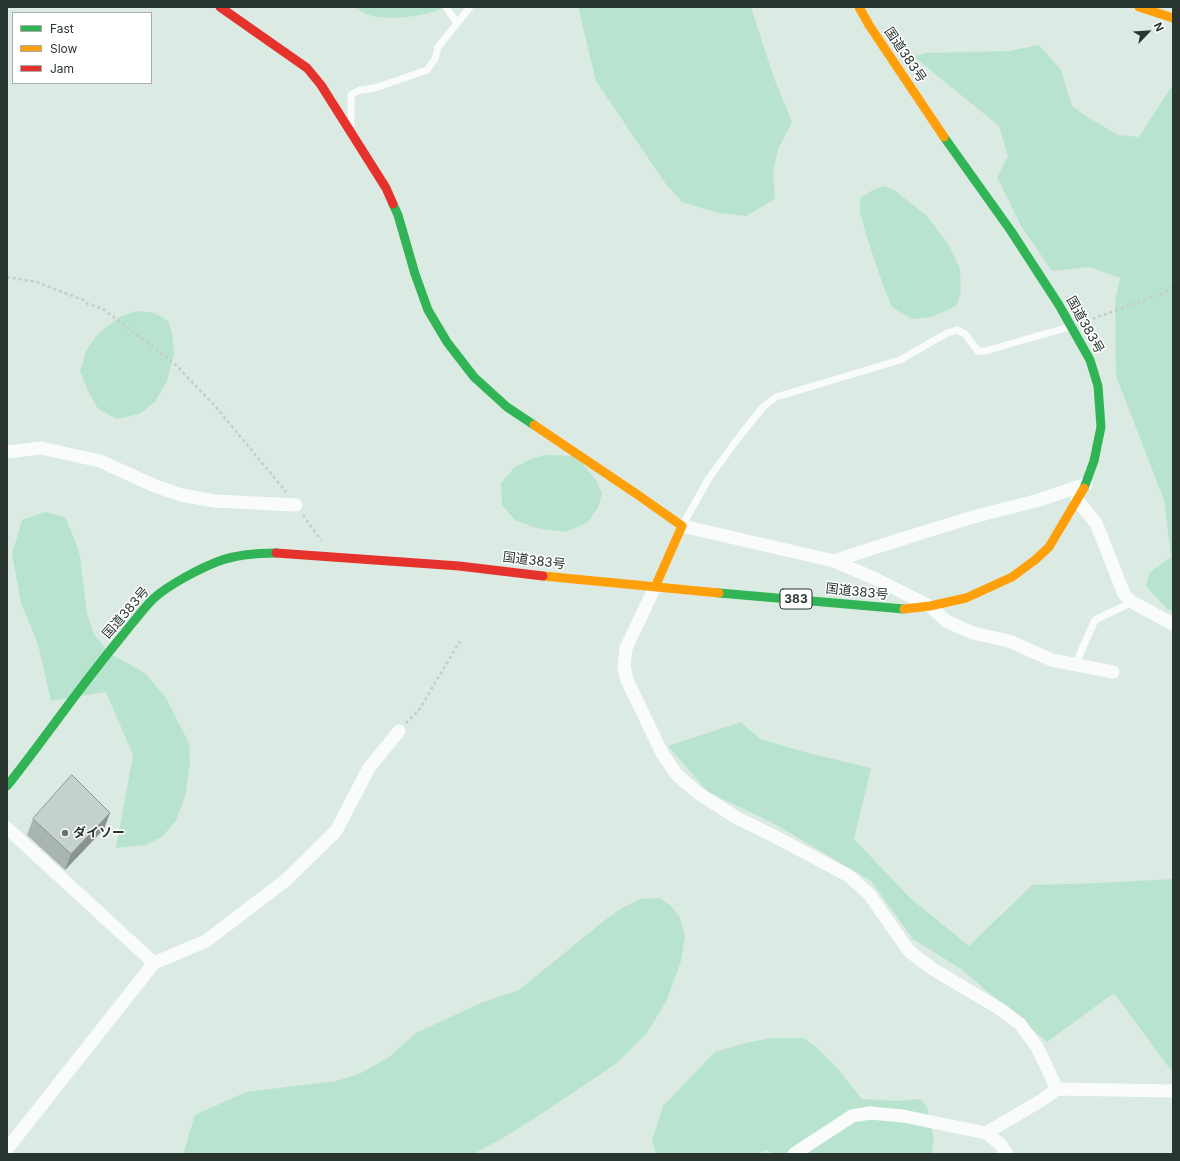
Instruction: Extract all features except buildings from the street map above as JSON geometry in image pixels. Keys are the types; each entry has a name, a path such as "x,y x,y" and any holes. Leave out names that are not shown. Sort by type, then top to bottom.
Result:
{"main road":[{"path":"220,7 307,68 320,85 386,188 398,215 415,274 428,310 447,342 474,377 507,407 682,526 655,587"},
{"name":"国道383号","path":"7,786 36,750 102,660 148,604 166,589 189,575 222,560 248,555 274,553 459,566 550,577 856,604 902,610 930,606 966,598 1012,577 1035,560 1049,547 1059,531 1086,484 1094,461 1101,428 1098,386 1090,360 1059,305 1011,232 962,163 873,31 859,7"},
{"path":"1138,7 1157,10 1173,18"}],"street":[{"path":"7,452 41,448 100,461 155,486 181,495 215,501 296,505"},
{"path":"834,562 889,543 973,517 1039,500 1086,484"},
{"path":"1077,500 1096,523 1124,594 1132,602 1173,624"},
{"path":"682,526 834,562 876,579 930,606 946,621 973,633 1010,641 1052,660 1113,672"},
{"path":"655,587 626,648 624,667 627,680 662,753 677,775 698,793 738,818 848,876 869,894 909,951 931,968 1000,1009 1020,1024 1037,1047 1056,1089"},
{"path":"7,1149 154,963 206,942 286,880 336,831 369,768 399,731"},
{"path":"7,828 154,963"},
{"path":"986,1133 1042,1100 1056,1089 1173,1091"},
{"path":"794,1154 852,1116 870,1113 903,1116 986,1133 1000,1144 1007,1154"}],"lane":[{"path":"446,7 457,23"},
{"path":"352,135 350,95 360,90 375,88 428,70 435,58 438,47 470,7"},
{"path":"682,526 708,478 763,407 776,397 900,360 947,333 957,330 965,334 978,351 985,352 1071,327"},
{"path":"1075,665 1095,620 1132,602"}],"path":[{"path":"7,277 36,282 102,309 176,365 216,407 296,505 332,557"},
{"path":"1071,327 1163,294 1173,286"},
{"path":"399,731 419,710 460,640"}],"green space":[{"path":"356,7 446,7 429,13 407,17 384,18 365,13"},
{"path":"578,7 751,7 774,78 792,122 778,149 773,173 775,199 746,216 718,213 682,202 665,183 596,81"},
{"path":"1039,45 1061,70 1072,106 1118,135 1139,137 1173,84 1173,612 1166,608 1146,586 1150,572 1171,557 1164,500 1116,376 1115,301 1120,278 1090,267 1052,271 1021,226 997,177 1008,156 999,126 913,56 927,53 1009,51"},
{"path":"883,186 894,190 927,216 950,247 960,269 961,293 956,306 932,317 912,319 892,307 868,241 860,213 860,198"},
{"path":"137,311 155,313 168,321 172,332 174,353 167,381 155,402 139,414 117,419 98,409 87,389 80,371 86,351 97,335 119,317"},
{"path":"545,455 576,456 596,480 602,493 598,508 587,523 565,532 536,528 515,520 502,505 501,483 515,467 531,459"},
{"path":"45,512 65,517 75,540 80,556 87,614 94,634 109,653 145,673 166,698 189,743 190,764 185,797 176,820 163,836 146,845 116,848 133,755 106,692 51,701 38,644 21,603 12,554 22,520"},
{"path":"741,722 760,739 808,753 871,768 854,839 910,898 969,946 1032,885 1173,879 1173,1073 1114,993 1047,1042 961,969 913,939 871,881 773,823 708,792 668,746"},
{"path":"660,898 670,905 679,916 685,936 681,961 666,1002 646,1034 617,1063 503,1138 473,1154 183,1154 195,1115 246,1092 336,1081 359,1074 389,1057 416,1033 483,1002 519,990 605,920 622,908 641,899"},
{"path":"770,1038 804,1038 816,1047 837,1068 862,1099 898,1101 920,1099 927,1107 934,1138 932,1154 773,1154 767,1150 756,1154 656,1154 652,1141 663,1106 715,1052"}],"traffic: fast":[{"path":"944,137 1011,231 1059,305 1090,360 1098,386 1101,427 1094,461 1084,488"},
{"path":"393,204 398,215 415,274 428,310 447,342 474,377 507,407 534,425"},
{"path":"7,786 92,673 153,599 167,588 186,577 222,560 263,553 276,553"},
{"path":"719,593 904,609"}],"traffic: slow":[{"path":"859,7 869,25 944,137"},
{"path":"1139,7 1173,18"},
{"path":"534,425 682,526 655,587"},
{"path":"904,609 930,606 966,598 1012,577 1035,560 1049,547 1084,488"},
{"path":"543,576 719,593"}],"traffic: jam":[{"path":"220,7 307,68 321,85 386,188 393,204"},
{"path":"276,553 459,566 543,576"}],"place":[{"name":"ダイソー","path":"65,833"}]}
